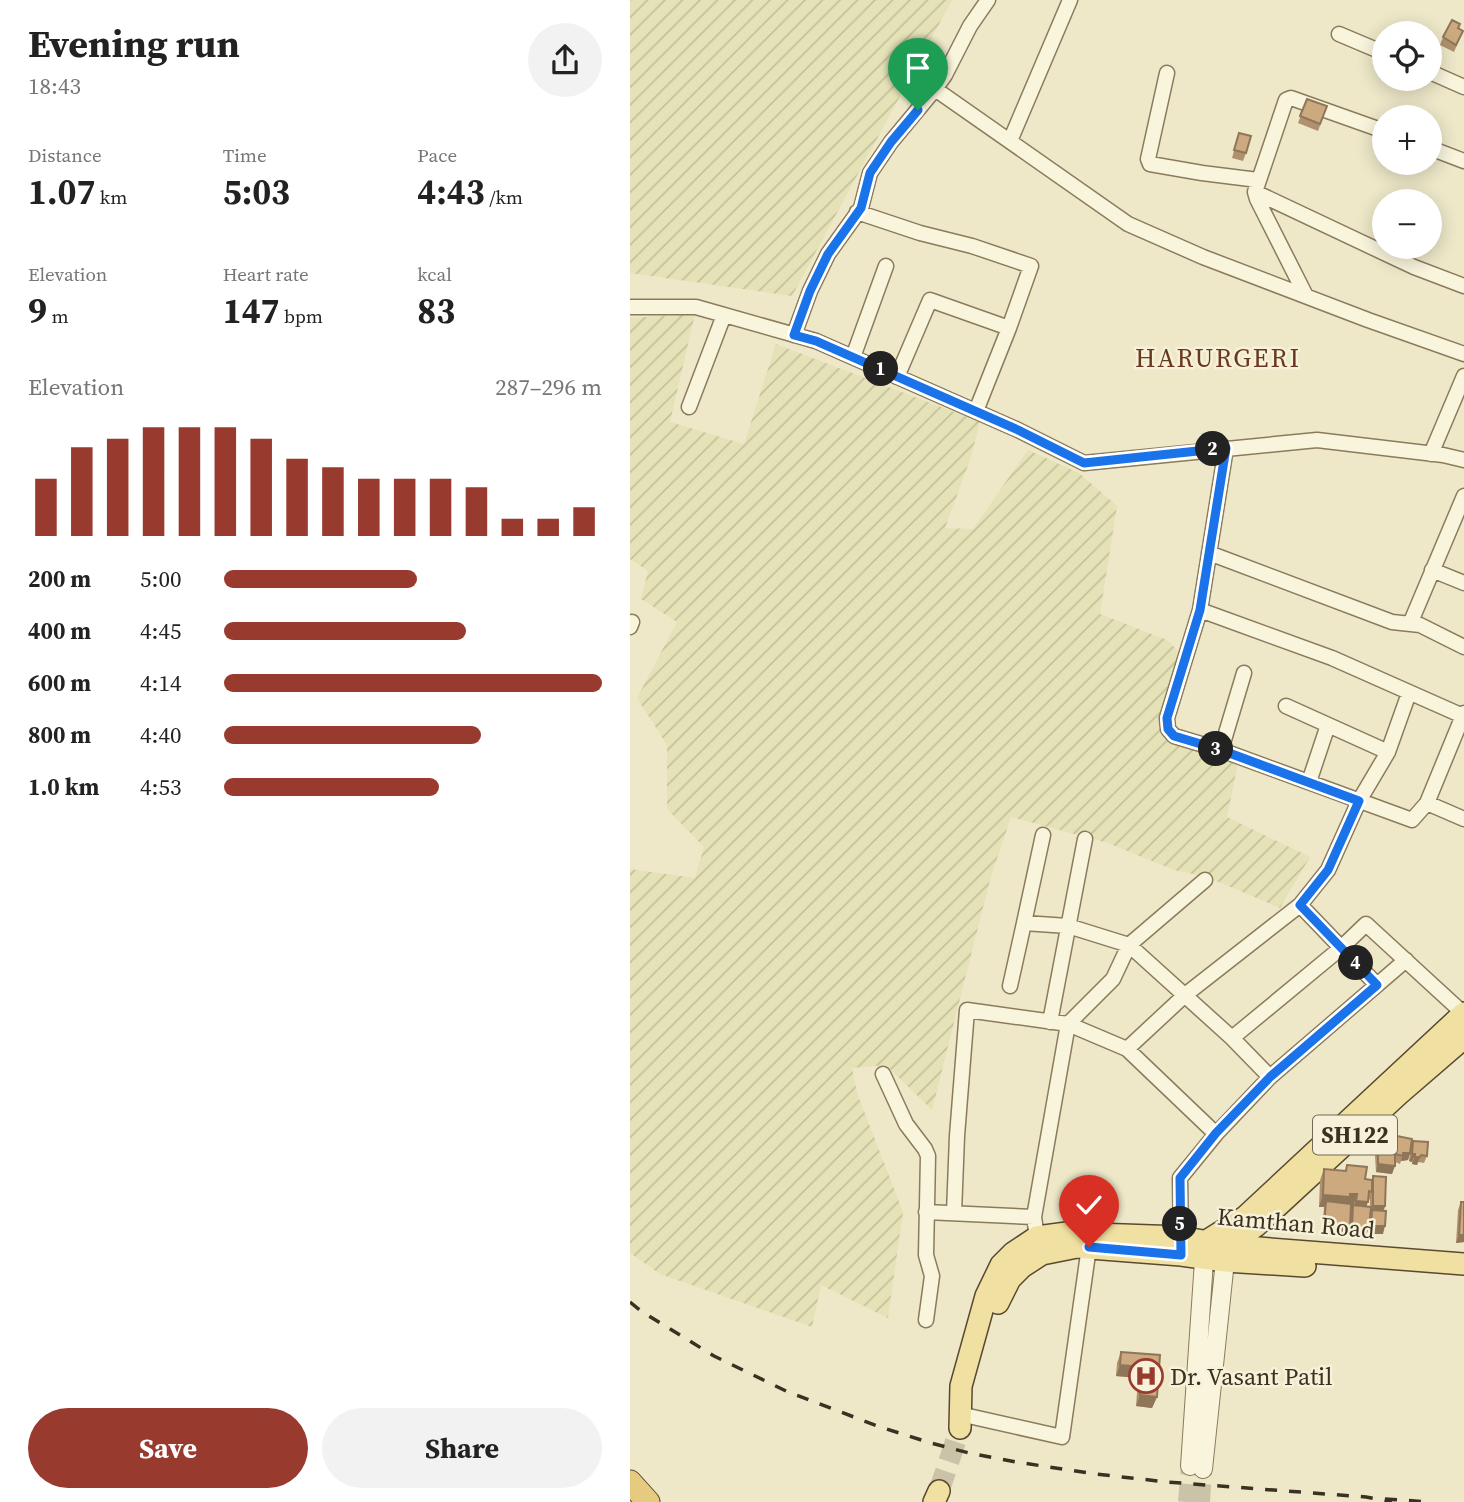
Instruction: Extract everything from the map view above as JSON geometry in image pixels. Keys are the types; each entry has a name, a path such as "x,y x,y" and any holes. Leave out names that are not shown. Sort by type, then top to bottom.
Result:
{"highway":[{"path":"630,1482 648,1502"}],"main road":[{"path":"1222,1248 1245,1217 1464,1013"},
{"name":"SH122","path":"1222,1248 1256,1226 1464,1038"},
{"name":"Kamthan Road","path":"1181,1246 1067,1233 1061,1242 1022,1267 1010,1279 995,1310 960,1428 961,1386 986,1296 1001,1265 1035,1227 1061,1242 1077,1247 1181,1246 1464,1264"},
{"name":"Kamthan Road","path":"1222,1248 1464,1276"}],"street":[{"path":"794,335 810,291 828,254 861,208 870,173 891,142 945,75 970,26 988,0"},
{"path":"1010,141 1070,0"},
{"path":"1339,34 1372,48"},
{"path":"1167,73 1148,159 1150,164 1257,186 1414,267 1464,286"},
{"path":"1442,77 1464,87"},
{"path":"935,89 1128,223 1203,257 1464,354"},
{"path":"1306,296 1257,199 1257,186 1287,98 1372,127"},
{"path":"1442,153 1464,161"},
{"path":"857,212 1031,266 1010,328 976,411"},
{"path":"853,357 886,266"},
{"path":"897,377 930,300 1010,328"},
{"path":"630,307 696,307 816,341 1018,430 1084,463 1317,440 1464,460"},
{"path":"689,408 724,315"},
{"path":"1431,454 1464,376"},
{"path":"1200,610 1332,658 1463,714 1460,733 1427,803 1412,820 1221,750 1174,736 1168,729 1167,718 1200,610 1226,448"},
{"path":"1410,624 1432,570 1460,518 1464,496"},
{"path":"1209,552 1392,622 1420,625 1464,647"},
{"path":"1432,570 1464,583"},
{"path":"1221,750 1244,673"},
{"path":"1127,1049 1185,996 1300,905 1328,870 1359,801 1388,752 1409,693"},
{"path":"1286,706 1388,752"},
{"path":"1309,782 1328,725"},
{"path":"1427,803 1464,820"},
{"path":"1010,986 1043,835"},
{"path":"1050,1022 1085,839"},
{"path":"926,1212 954,1213 1035,1227 1068,1024 1112,979 1129,945 1205,880"},
{"path":"1300,905 1377,985"},
{"path":"1024,923 1068,926 1129,945 1233,1038 1270,1077"},
{"path":"1233,1038 1366,924 1464,1013"},
{"path":"1181,1246 1180,1178 1216,1133 1270,1077 1406,960"},
{"path":"954,1213 967,1010 1068,1024 1127,1049 1216,1133"},
{"path":"883,1074 906,1124 928,1156 927,1261 932,1276 926,1320"},
{"path":"964,1415 1062,1437 1089,1247"},
{"path":"1196,1467 1222,1248"}],"shaded area":[{"path":"630,0 952,0 792,296 630,273"},
{"path":"695,314 670,422 744,444 776,344 980,422 970,460 945,528 973,529 1028,450 1079,473 1117,506 1100,614 1167,640 1183,656 1171,741 1238,763 1227,817 1310,857 1280,908 1207,877 1174,870 1108,843 1011,817 990,880 932,1110 886,1065 852,1068 857,1093 903,1212 888,1318 821,1285 812,1327 660,1274 630,1253 630,869 695,878 704,847 667,809 667,745 637,698 677,622 641,599 648,571 630,559 630,318"}],"building":[{"path":"1452,20 1460,24 1458,28 1463,31 1456,45 1443,37"},
{"path":"1307,99 1327,106 1320,124 1300,116"},
{"path":"1239,133 1251,136 1246,153 1234,150"},
{"path":"1392,1135 1412,1139 1410,1153 1403,1153 1403,1156 1395,1154 1395,1166 1378,1164 1378,1148 1388,1150"},
{"path":"1413,1141 1428,1142 1427,1156 1415,1157 1415,1154 1412,1154"},
{"path":"1347,1165 1367,1167 1365,1179 1372,1180 1372,1192 1369,1191 1368,1202 1356,1201 1357,1194 1350,1194 1350,1197 1323,1195 1324,1169 1346,1171"},
{"path":"1373,1176 1386,1177 1385,1206 1373,1206"},
{"path":"1326,1201 1351,1204 1350,1228 1324,1225"},
{"path":"1461,1202 1464,1202 1464,1235 1459,1235"},
{"path":"1353,1205 1371,1207 1369,1228 1352,1227"},
{"path":"1372,1210 1386,1211 1385,1226 1371,1226"},
{"path":"1121,1352 1160,1355 1157,1397 1140,1395 1142,1367 1120,1365"}],"tunnel":[{"path":"939,1491 960,1428"},
{"path":"1187,1502 1190,1466"},
{"path":"1201,1502 1203,1469"}],"railway":[{"path":"630,1302 714,1356 786,1391 880,1427 969,1453 1096,1474 1366,1497 1392,1502"},
{"path":"1385,1499 1430,1502"}],"place":[{"name":"Dr. Vasant Patil","path":"1146,1376"}],"district":[{"name":"HARURGERI","path":"1218,358"}],"route":[{"path":"918,110 870,173 861,208 828,254 810,291 794,335 816,341 1018,430 1084,463 1226,448 1200,610 1167,718 1168,729 1174,736 1221,750 1359,801 1328,870 1300,905 1377,985 1270,1077 1216,1133 1180,1178 1181,1255 1089,1247"}]}
